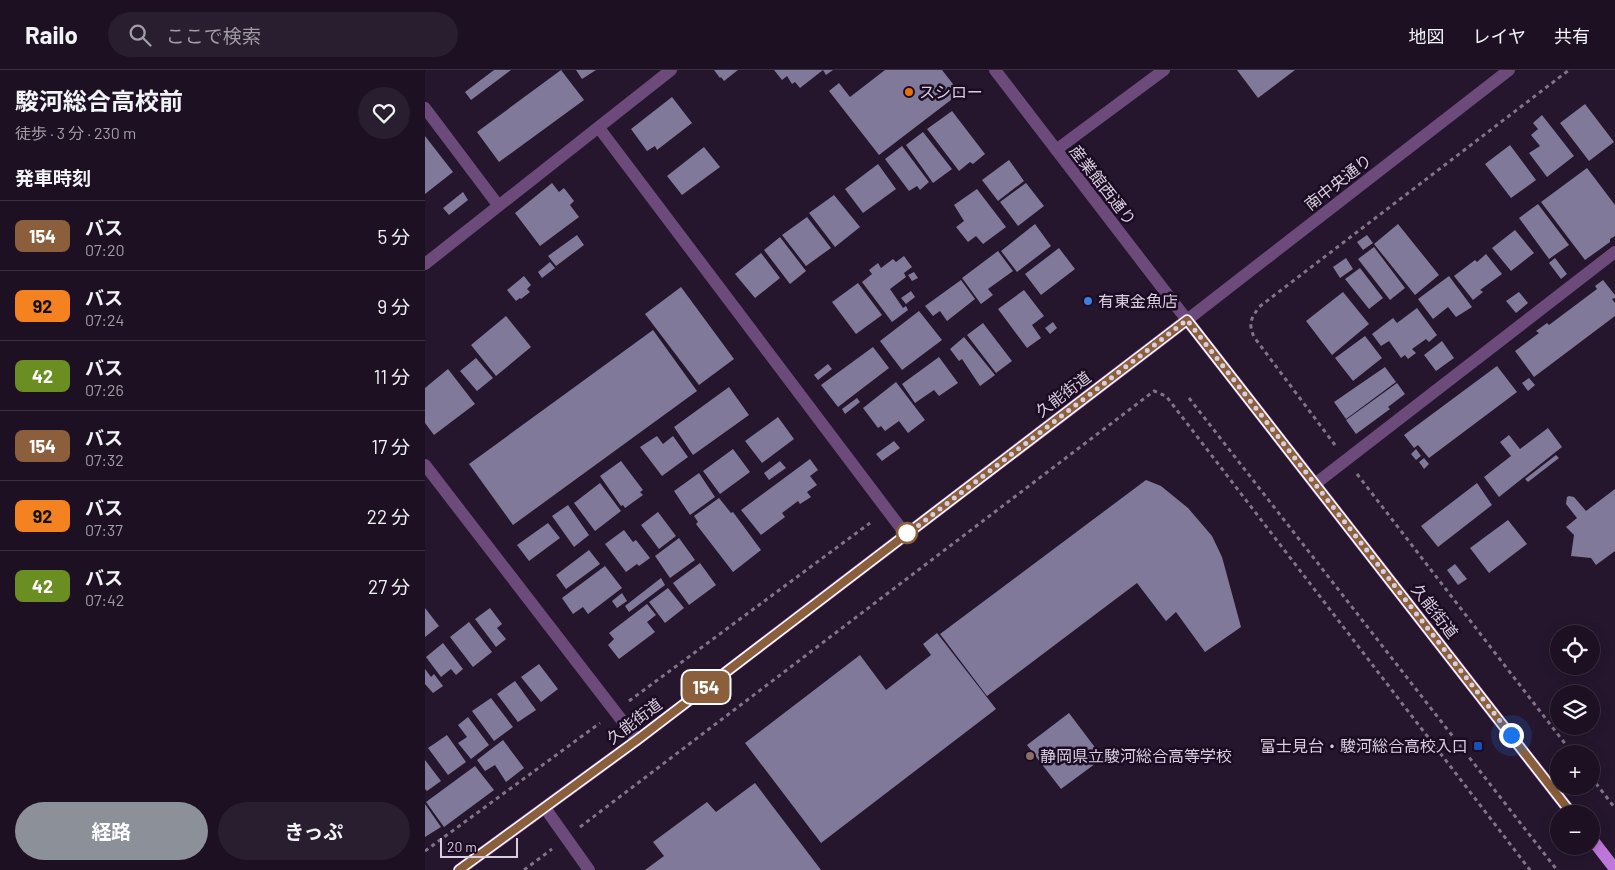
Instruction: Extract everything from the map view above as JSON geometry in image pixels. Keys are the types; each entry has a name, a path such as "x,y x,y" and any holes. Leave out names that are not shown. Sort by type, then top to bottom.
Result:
{"main road":[{"name":"久能街道","path":"459,870 637,740 1187,320 1565,805"},
{"path":"1600,850 1615,869"}],"street":[{"path":"425,264 671,70"},
{"name":"産業館西通り","path":"995,70 1187,320"},
{"path":"1056,150 1164,70"},
{"name":"南中央通り","path":"1187,320 1509,70"},
{"path":"425,108 498,205"},
{"path":"599,128 906,535"},
{"path":"1315,484 1615,252"},
{"path":"425,465 637,740"},
{"path":"545,808 589,870"}],"path":[{"path":"524,870 1154,391 1166,396 1530,870"},
{"path":"1189,398 1557,870"},
{"path":"425,851 870,523"},
{"path":"1600,789 1615,808"}],"building":[{"path":"494,70 511,70 471,100 465,92"},
{"path":"561,70 584,100 499,162 477,132"},
{"path":"576,70 596,70 582,79"},
{"path":"714,70 738,70 724,81"},
{"path":"774,70 823,70 800,88 795,82 792,84 787,76 782,80"},
{"path":"823,70 833,70 826,75"},
{"path":"885,70 942,70 960,93 879,155 829,91 839,83 850,97"},
{"path":"1237,70 1295,70 1258,98"},
{"path":"672,97 692,123 657,150 655,146 647,151 631,129"},
{"path":"1585,104 1614,142 1589,161 1560,123"},
{"path":"952,111 985,154 973,164 970,162 959,171 927,129"},
{"path":"1542,115 1574,156 1547,177 1529,153 1540,146 1531,135 1538,129 1533,123"},
{"path":"923,132 952,169 933,183 906,145"},
{"path":"425,136 453,172 425,194"},
{"path":"1510,145 1536,180 1511,198 1485,164"},
{"path":"902,146 929,182 920,190 917,186 909,191 885,159"},
{"path":"704,147 720,167 682,195 667,176"},
{"path":"1009,160 1024,181 998,201 982,180"},
{"path":"878,164 896,189 863,213 845,189"},
{"path":"1587,168 1615,205 1615,236 1610,239 1610,242 1585,260 1541,202"},
{"path":"552,183 559,192 564,188 574,201 570,205 579,217 540,246 515,213"},
{"path":"1026,183 1044,206 1018,226 1000,202"},
{"path":"977,189 1006,227 983,244 976,236 968,242 956,227 964,221 954,205"},
{"path":"463,192 468,200 449,215 443,208"},
{"path":"834,195 860,227 835,247 809,213"},
{"path":"1538,204 1569,245 1549,259 1519,218"},
{"path":"807,217 831,248 806,266 782,235"},
{"path":"1035,224 1051,246 1017,272 1001,251"},
{"path":"1398,224 1439,275 1415,295 1374,244"},
{"path":"1515,230 1534,253 1511,271 1492,248"},
{"path":"577,235 584,245 556,266 548,256"},
{"path":"1367,235 1373,243 1363,250 1357,242"},
{"path":"780,237 806,271 790,284 764,250"},
{"path":"1374,247 1405,288 1390,300 1358,259"},
{"path":"1059,248 1075,269 1041,295 1025,274"},
{"path":"998,251 1013,271 988,289 993,295 981,304 962,278"},
{"path":"761,253 780,278 755,298 735,274"},
{"path":"1486,254 1502,274 1480,290 1483,292 1473,300 1454,276"},
{"path":"904,256 912,267 904,273 906,277 890,289 903,308 906,306 908,310 892,322 862,282 872,274 869,270 878,263 881,268 893,259 896,262"},
{"path":"1346,258 1353,269 1340,278 1333,267"},
{"path":"1555,258 1567,274 1561,279 1549,263"},
{"path":"550,262 555,268 542,278 538,272"},
{"path":"1360,268 1383,298 1369,309 1345,279"},
{"path":"914,272 918,278 912,281 908,275"},
{"path":"524,276 531,285 527,289 530,292 516,301 507,290"},
{"path":"1449,276 1472,307 1456,317 1448,307 1433,319 1418,299"},
{"path":"961,280 975,299 947,321 940,311 933,316 925,306"},
{"path":"1603,280 1615,295 1615,298 1612,299 1615,303 1615,316 1534,377 1515,351 1539,333 1536,331 1547,323 1549,325 1597,289 1595,286"},
{"path":"858,283 882,315 856,334 832,302"},
{"path":"681,287 734,359 699,385 645,314"},
{"path":"1024,290 1044,316 1032,325 1041,338 1027,348 998,309"},
{"path":"911,291 915,297 906,304 901,298"},
{"path":"1343,292 1369,324 1332,355 1306,321"},
{"path":"1519,292 1528,303 1516,313 1506,301"},
{"path":"1417,308 1437,335 1429,342 1426,339 1412,349 1416,353 1408,359 1405,355 1401,358 1389,341 1381,346 1372,334 1393,318 1397,323"},
{"path":"919,311 942,340 902,370 880,341"},
{"path":"506,316 531,347 496,376 471,345"},
{"path":"1053,322 1057,328 1050,334 1045,328"},
{"path":"983,323 1012,361 996,373 967,335"},
{"path":"653,330 697,391 513,525 469,464"},
{"path":"1365,336 1382,358 1353,381 1335,358"},
{"path":"964,337 995,375 980,386 962,359 959,361 950,349"},
{"path":"1442,341 1454,358 1436,371 1424,355"},
{"path":"873,347 889,368 838,407 821,385"},
{"path":"939,357 958,383 939,396 934,390 915,403 902,384"},
{"path":"476,358 493,378 477,391 460,371"},
{"path":"828,364 832,369 818,380 814,375"},
{"path":"1497,366 1517,392 1429,458 1418,445 1414,448 1404,435"},
{"path":"1385,367 1396,382 1346,419 1334,402"},
{"path":"448,369 475,404 434,435 425,423 425,388"},
{"path":"1529,378 1535,385 1528,391 1522,383"},
{"path":"896,382 925,420 908,433 899,421 885,431 881,426 878,428 863,408"},
{"path":"1397,383 1405,394 1388,407 1390,409 1356,434 1346,420"},
{"path":"729,387 749,415 693,455 674,427"},
{"path":"857,398 860,402 845,414 842,409"},
{"path":"778,417 794,439 762,463 745,441"},
{"path":"1548,428 1562,447 1499,497 1484,477 1511,456 1500,442 1509,435 1520,449"},
{"path":"657,436 663,444 673,436 688,457 662,476 640,447"},
{"path":"894,441 900,448 882,461 876,454"},
{"path":"733,449 750,472 720,494 703,471"},
{"path":"1416,449 1421,456 1416,460 1411,454"},
{"path":"1556,455 1559,458 1528,482 1525,479"},
{"path":"1424,458 1429,464 1424,469 1419,462"},
{"path":"810,459 818,470 810,476 817,485 807,492 811,497 800,504 798,501 782,513 785,517 761,535 741,510"},
{"path":"621,461 643,490 640,492 643,495 625,508 623,505 621,506 600,476"},
{"path":"780,461 786,468 769,480 764,473"},
{"path":"699,473 715,497 690,515 674,491"},
{"path":"1146,480 1161,486 1188,508 1212,536 1222,557 1241,627 1205,652 1176,612 1166,621 1137,583 987,696 940,634"},
{"path":"600,483 621,511 595,531 574,503"},
{"path":"1477,483 1492,505 1438,547 1421,526"},
{"path":"1615,489 1615,551 1596,565 1591,558 1571,556 1574,535 1566,527 1577,518 1566,504 1567,497 1574,497 1586,511"},
{"path":"719,498 731,513 733,512 761,550 733,572 696,524 698,522 694,516"},
{"path":"568,505 589,535 574,547 552,516"},
{"path":"658,512 676,536 659,549 641,525"},
{"path":"1508,520 1527,544 1489,573 1470,548"},
{"path":"548,523 560,538 529,561 517,545"},
{"path":"624,530 633,542 636,540 650,558 626,572 605,544"},
{"path":"679,538 695,560 670,578 655,556"},
{"path":"589,550 600,564 566,589 556,575"},
{"path":"700,563 716,585 689,605 673,583"},
{"path":"1455,564 1467,579 1458,585 1447,570"},
{"path":"605,566 622,588 588,614 583,607 573,614 562,598"},
{"path":"661,578 665,585 629,612 625,606"},
{"path":"668,588 684,608 665,623 649,602"},
{"path":"622,593 627,601 617,608 612,601"},
{"path":"647,604 656,615 647,622 655,632 619,659 608,645 614,639 609,633"},
{"path":"425,608 439,626 425,637"},
{"path":"490,608 502,624 497,628 506,639 496,647 475,619"},
{"path":"469,622 492,652 473,667 450,637"},
{"path":"937,633 996,709 821,843 745,743 860,655 886,690 931,655 923,644"},
{"path":"443,643 463,669 456,675 451,669 441,677 426,657"},
{"path":"539,664 558,689 541,702 521,677"},
{"path":"425,669 431,677 434,674 443,686 433,693 425,684"},
{"path":"515,681 536,710 518,722 497,694"},
{"path":"491,698 513,727 494,741 472,711"},
{"path":"1069,713 1103,758 1061,789 1027,745"},
{"path":"468,717 489,745 471,759 458,743 467,737 458,725"},
{"path":"447,735 466,762 448,775 428,748"},
{"path":"503,740 524,768 506,782 495,765 485,771 477,760"},
{"path":"425,760 441,781 427,791 425,789"},
{"path":"475,766 494,790 444,827 426,802"},
{"path":"755,783 821,870 645,870 664,856 653,842 707,802 716,812"},
{"path":"425,804 441,827 425,837"}],"bus line":[{"name":"154","path":"459,870 637,740 1187,320 1565,805"}],"place":[{"name":"スシロー","path":"909,92"},
{"name":"有東金魚店","path":"1088,301"},
{"name":"富士見台・駿河総合高校入口","path":"1478,746"},
{"name":"静岡県立駿河総合高等学校","path":"1030,756"}],"route":[{"path":"907,533 906,535 1187,320 1511,735"}]}
